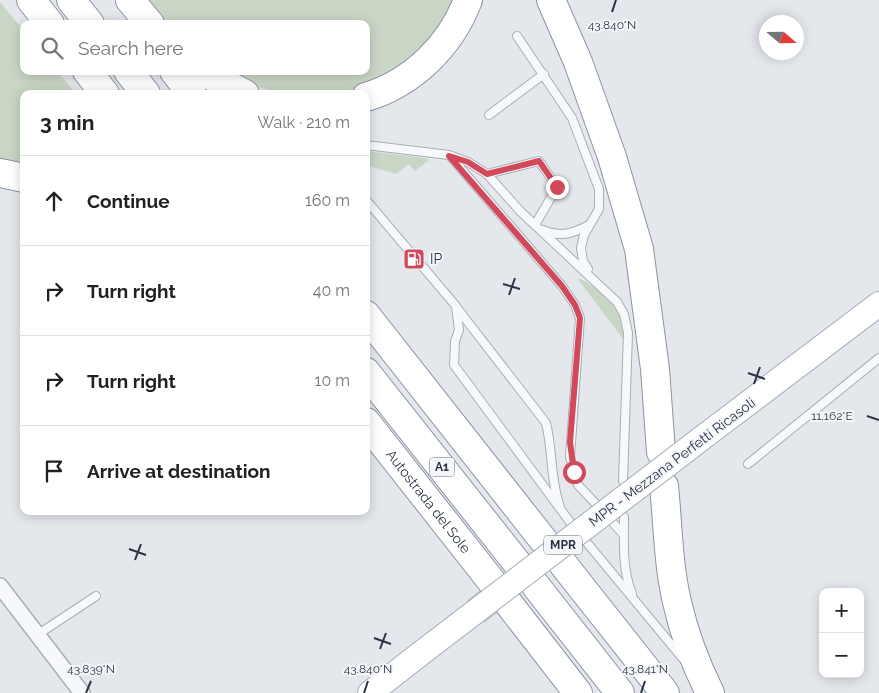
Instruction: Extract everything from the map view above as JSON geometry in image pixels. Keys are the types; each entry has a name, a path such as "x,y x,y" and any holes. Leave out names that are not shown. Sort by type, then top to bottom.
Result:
{"highway":[{"path":"72,0 87,20"},
{"path":"118,0 134,20"},
{"path":"130,0 147,20"},
{"path":"370,95 397,83 436,52 452,33 468,0"},
{"path":"550,0 578,62 612,157 639,250 655,369 661,452"},
{"path":"90,75 102,90"},
{"path":"131,75 143,90"},
{"path":"183,75 202,84 216,80 237,90"},
{"path":"0,173 20,177"},
{"path":"370,320 544,541"},
{"name":"A1","path":"370,377 517,562"},
{"name":"Autostrada del Sole","path":"370,428 485,587 370,455"},
{"path":"664,486 670,564 677,602 708,690"},
{"path":"563,564 664,693"},
{"path":"536,586 620,693"},
{"path":"570,693 502,610 578,693"}],"main road":[{"name":"MPR - Mezzana Perfetti Ricasoli","path":"370,693 879,304"}],"street":[{"path":"0,586 82,693"}],"lane":[{"path":"517,36 572,118 599,189 599,209 584,235 581,248 583,261 593,278"},
{"path":"489,115 544,74"},
{"path":"370,146 449,156 468,162 487,174 537,226 610,293 624,314 628,333 623,481"},
{"path":"449,156 562,286 575,305 580,318 570,456 578,485 595,503"},
{"path":"487,174 539,161 557,187 537,226"},
{"path":"370,205 456,306 546,422 550,437 554,491 562,513"},
{"path":"537,226 557,235 569,233 591,224"},
{"path":"456,306 459,330 455,341 454,365 570,522"},
{"path":"748,464 879,358"},
{"path":"624,517 623,556 626,578 634,600"},
{"path":"614,524 624,535"},
{"path":"588,544 708,690"},
{"path":"37,635 96,596"}],"green space":[{"path":"149,0 457,0 443,27 411,61 371,85 354,90 268,90 245,83 230,75 370,75 370,20 162,20"},
{"path":"0,2 20,26 20,75 60,75 73,90 20,90 20,169 0,165"},
{"path":"370,151 429,160 415,171 409,164 396,174 370,166"},
{"path":"577,278 603,294 617,310 621,319 623,339"}],"tunnel":[{"path":"478,592 496,615"}],"place":[{"name":"IP","path":"414,259"}],"route":[{"path":"557,187 539,161 487,174 468,162 449,156 562,286 575,305 580,318 570,442 570,456 574,472"}]}
